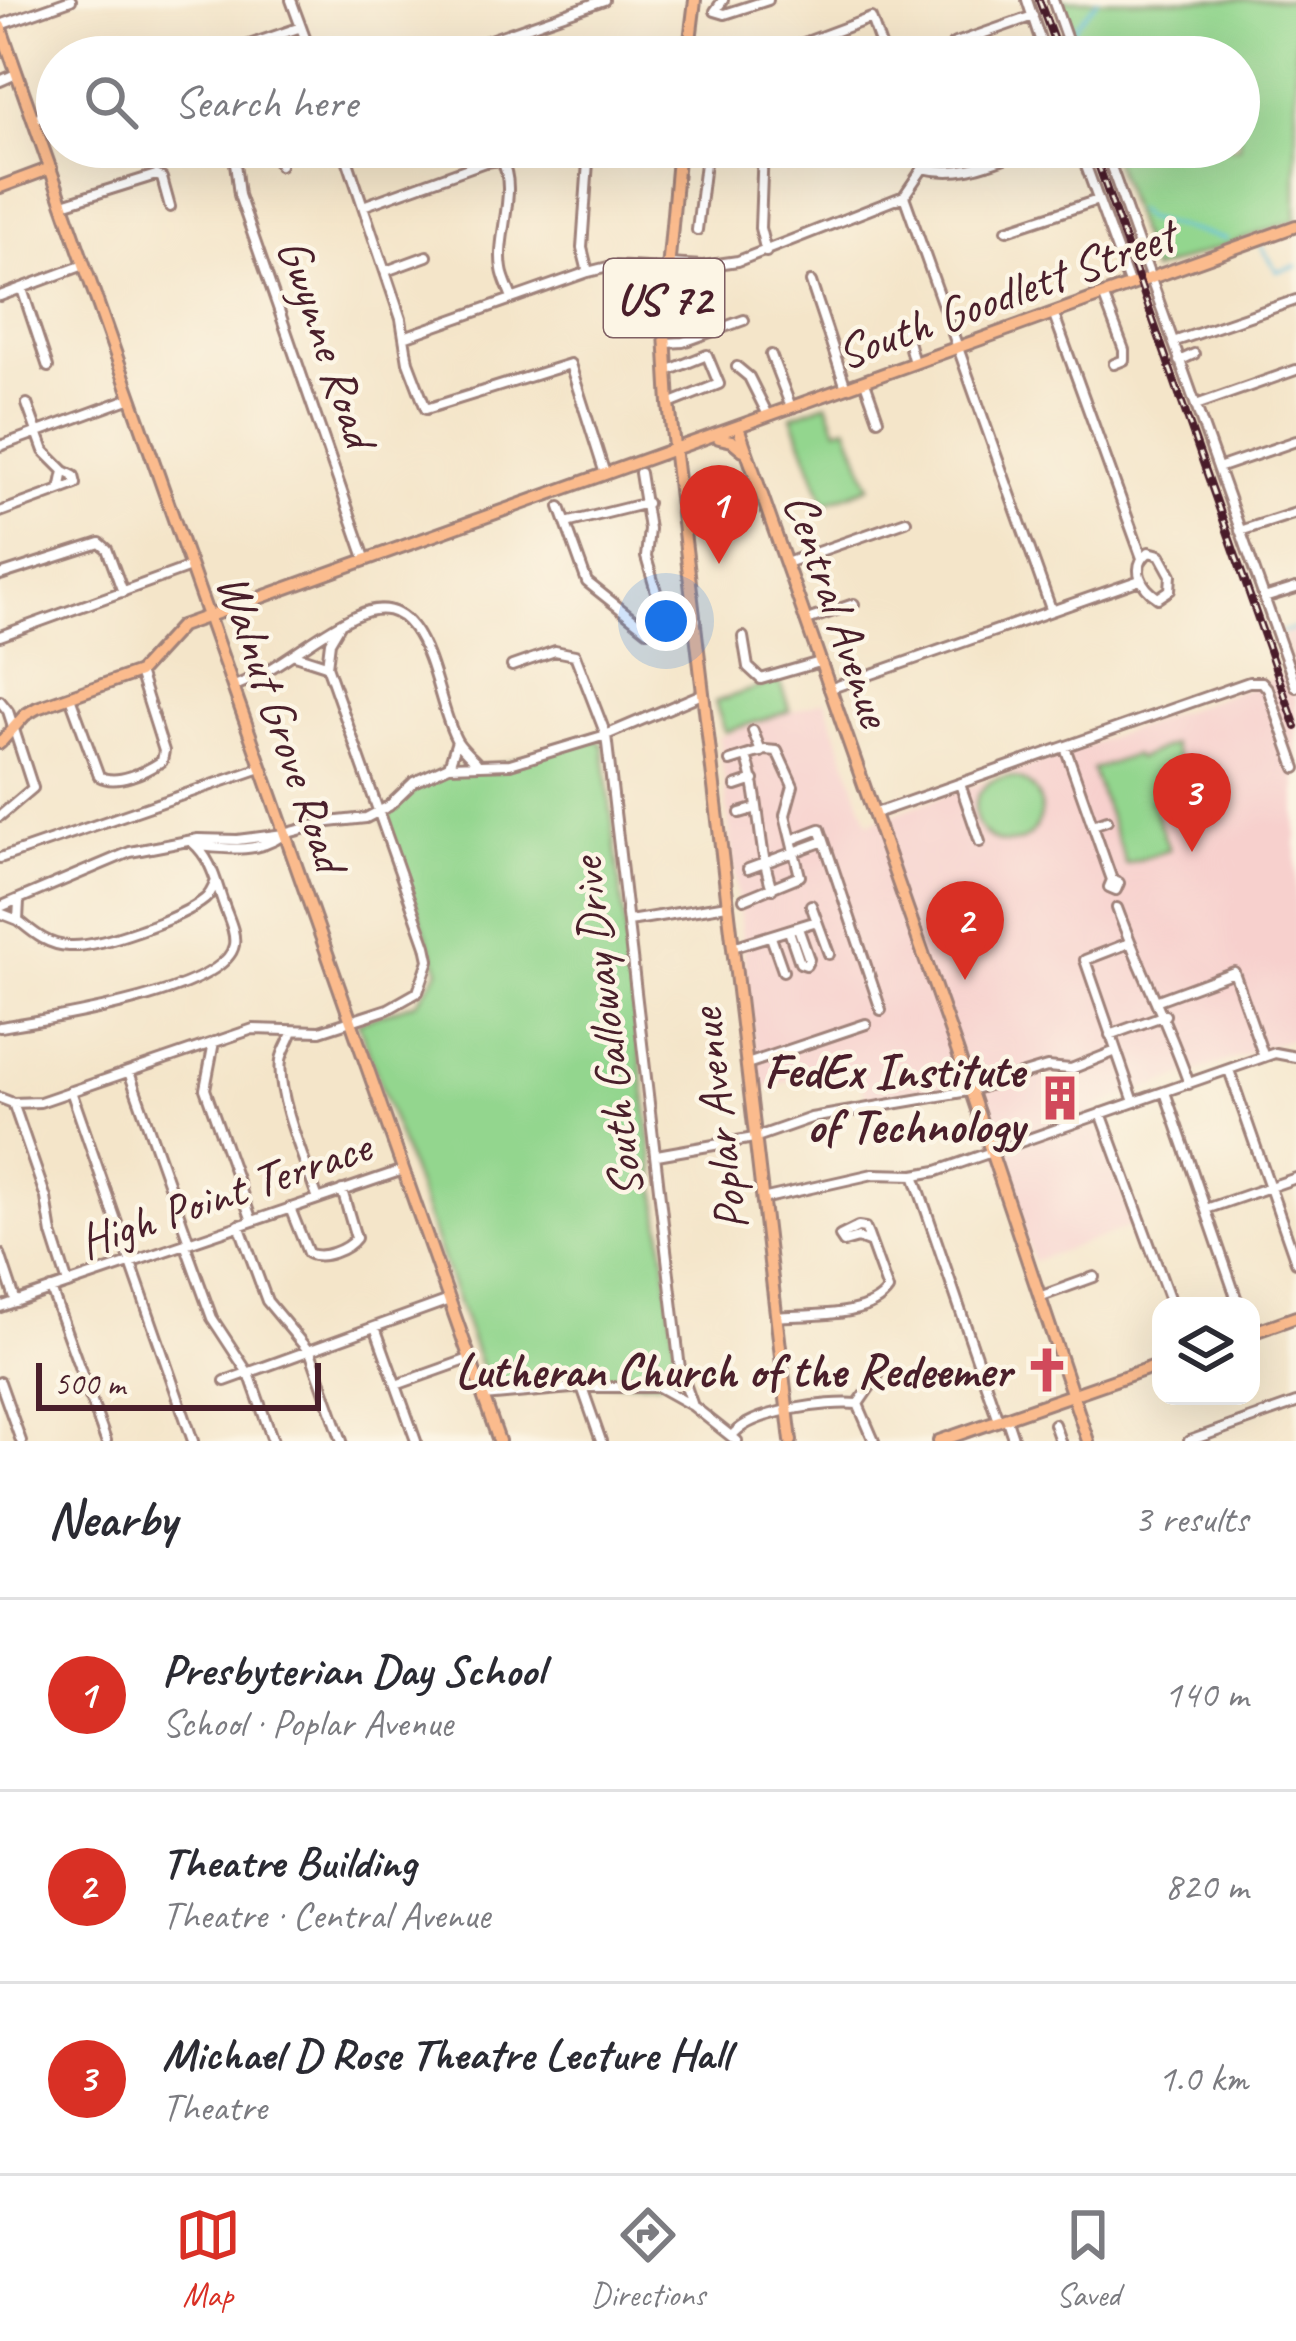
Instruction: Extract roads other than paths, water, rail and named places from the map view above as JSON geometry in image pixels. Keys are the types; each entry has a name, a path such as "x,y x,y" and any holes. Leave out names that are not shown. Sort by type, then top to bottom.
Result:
{"main road":[{"path":"690,36 694,4"},
{"name":"Walnut Grove Road","path":"0,25 36,127"},
{"name":"Walnut Grove Road","path":"51,168 500,1441"},
{"path":"0,187 51,168"},
{"name":"Poplar Avenue","path":"677,168 664,343 791,1441"},
{"name":"South Goodlett Street","path":"139,672 171,634 208,616 1296,226"},
{"path":"672,421 683,435 696,439"},
{"name":"South Goodlett Street","path":"675,449 684,450 738,427"},
{"name":"Central Avenue","path":"738,427 1088,1441"},
{"path":"718,438 737,444 751,463"},
{"path":"0,743 37,708 139,672"},
{"path":"1260,1330 1296,1317"},
{"path":"938,1441 979,1434 1002,1419 1152,1367"}],"street":[{"path":"0,25 71,0"},
{"path":"291,0 304,36"},
{"path":"501,36 604,0"},
{"path":"715,11 724,0"},
{"path":"694,4 725,14 769,0"},
{"path":"1027,0 1039,36"},
{"path":"1053,0 1065,36"},
{"path":"976,36 1033,16"},
{"path":"825,36 872,19 878,36"},
{"path":"275,36 301,27"},
{"path":"0,81 16,74"},
{"name":"Gwynne Road","path":"236,168 239,195 364,558"},
{"path":"350,168 426,410 570,364 605,474"},
{"path":"363,206 476,168"},
{"path":"506,168 502,269 512,298"},
{"path":"588,168 582,248 588,272"},
{"path":"697,230 704,168"},
{"path":"763,168 760,228 766,252"},
{"path":"404,337 612,266 723,265 904,196 922,168 947,174 978,168"},
{"path":"1087,168 1130,287"},
{"path":"1112,168 1264,598 1292,664 1296,687"},
{"path":"63,204 156,175 170,207"},
{"path":"904,196 1051,609"},
{"path":"673,199 700,202"},
{"path":"1006,230 1098,200"},
{"path":"386,272 427,256"},
{"path":"0,296 84,265"},
{"path":"811,282 847,389"},
{"path":"22,288 48,367"},
{"path":"1104,297 1124,350 1124,360 1114,364"},
{"path":"1173,342 1296,300"},
{"path":"1054,315 1142,558 1140,580"},
{"path":"664,343 682,342 744,320"},
{"path":"904,326 914,364"},
{"path":"1179,361 1194,354"},
{"path":"771,355 791,408"},
{"path":"667,371 708,356 719,384 670,404"},
{"path":"737,367 749,377 768,416"},
{"path":"1196,405 1296,370"},
{"path":"865,382 878,418"},
{"path":"0,446 131,398"},
{"path":"0,512 62,480 27,404"},
{"path":"1218,468 1296,441"},
{"path":"640,473 647,503 646,557 666,626"},
{"path":"566,524 647,503"},
{"path":"560,506 586,581 647,629 696,620"},
{"path":"1240,531 1296,513"},
{"path":"784,563 905,520"},
{"path":"0,575 100,543 107,549 123,592"},
{"path":"1140,580 1158,598 1172,583 1160,555 1149,552 1142,558"},
{"path":"0,636 190,567"},
{"path":"829,689 1140,580"},
{"path":"1264,598 1296,588"},
{"path":"805,621 854,604"},
{"path":"234,686 258,677 358,614 380,609 396,612 421,638 457,741 476,762"},
{"path":"0,1098 36,1103 258,1028 314,1033 388,1009 418,992 429,960 327,666 330,642 340,625"},
{"path":"743,638 748,667 761,679 820,662"},
{"name":"South Galloway Drive","path":"512,666 555,651 575,655 606,735 680,1369 693,1406"},
{"path":"292,656 313,658 327,666"},
{"path":"70,697 93,767 106,781 161,761 164,751 139,672"},
{"path":"872,814 1249,682 1262,682 1268,689 1296,768"},
{"path":"0,910 102,861 161,844 225,844 378,812 414,782 449,766 510,764 606,735 704,693"},
{"path":"0,701 14,726 33,788 0,816"},
{"path":"754,731 761,752"},
{"path":"449,766 457,741"},
{"path":"1065,747 1112,880"},
{"path":"730,761 777,751 793,784 785,815 801,870 799,878 744,899"},
{"path":"746,755 772,889"},
{"path":"0,858 261,768"},
{"path":"736,787 754,780"},
{"path":"961,784 980,842"},
{"path":"740,813 757,808"},
{"path":"1093,826 1107,820"},
{"path":"744,842 760,836"},
{"path":"748,869 794,844 824,841 881,1010"},
{"path":"0,1027 142,998 209,972 229,956 234,946 215,877 191,842"},
{"path":"206,899 225,844"},
{"path":"0,910 42,939 73,947 116,936 206,899 223,903"},
{"path":"18,920 19,901"},
{"path":"811,904 829,954"},
{"path":"629,922 727,905"},
{"path":"1117,908 1145,982 1165,1015 1189,1084"},
{"path":"733,946 817,922"},
{"path":"771,937 782,971"},
{"path":"1130,943 1084,960 1134,1102"},
{"path":"1158,1000 1234,972 1264,1057"},
{"path":"1111,1035 1165,1015"},
{"path":"747,1064 866,1024"},
{"path":"292,1033 281,1059 283,1080 297,1142 318,1199"},
{"path":"214,1042 205,1089 252,1221"},
{"path":"657,1155 754,1138 811,1118 968,1091 1047,1067 1071,1069 1116,1052"},
{"path":"763,1198 873,1174 914,1175 1275,1053 1296,1057"},
{"path":"1229,1070 1296,1262"},
{"path":"129,1072 213,1322 248,1372 274,1441"},
{"path":"70,1091 194,1441"},
{"path":"1165,1092 1236,1297"},
{"path":"0,1110 13,1103"},
{"path":"13,1103 46,1198 68,1284"},
{"path":"1101,1113 1169,1297"},
{"name":"High Point Terrace","path":"0,1307 403,1170"},
{"path":"914,1175 1014,1441"},
{"path":"1206,1209 1296,1178"},
{"path":"290,1208 310,1255 321,1256 355,1241 342,1190"},
{"path":"239,1225 267,1301 308,1351 342,1441"},
{"path":"776,1317 855,1309 881,1300 887,1290 871,1243"},
{"path":"0,1254 16,1301"},
{"path":"1039,1297 1094,1277"},
{"path":"52,1289 106,1441"},
{"path":"224,1381 449,1300"},
{"path":"375,1327 416,1441"},
{"path":"396,1384 469,1358"},
{"path":"483,1396 582,1387 658,1387 693,1406 734,1439 748,1421 858,1404 886,1363"},
{"path":"658,1387 680,1369"},
{"path":"0,1382 19,1440"},
{"path":"582,1387 601,1441"},
{"path":"1189,1441 1296,1403"},
{"path":"858,1404 874,1441"},
{"path":"1054,1424 1060,1441"}],"waterway":[{"path":"1074,35 1075,26 1098,0"},
{"path":"1136,210 1145,219 1226,239"},
{"path":"1261,246 1277,271 1296,266"},
{"path":"1281,633 1296,628"}],"railway":[{"path":"1039,0 1052,36"},
{"path":"1099,168 1296,727"}],"place":[{"name":"Presbyterian Day School","path":"719,564"},
{"name":"Michael D Rose Theatre Lecture Hall","path":"1192,852"},
{"name":"Theatre Building","path":"965,980"},
{"name":"FedEx Institute of Technology","path":"1060,1098"},
{"name":"Lutheran Church of the Redeemer","path":"1047,1370"}]}
